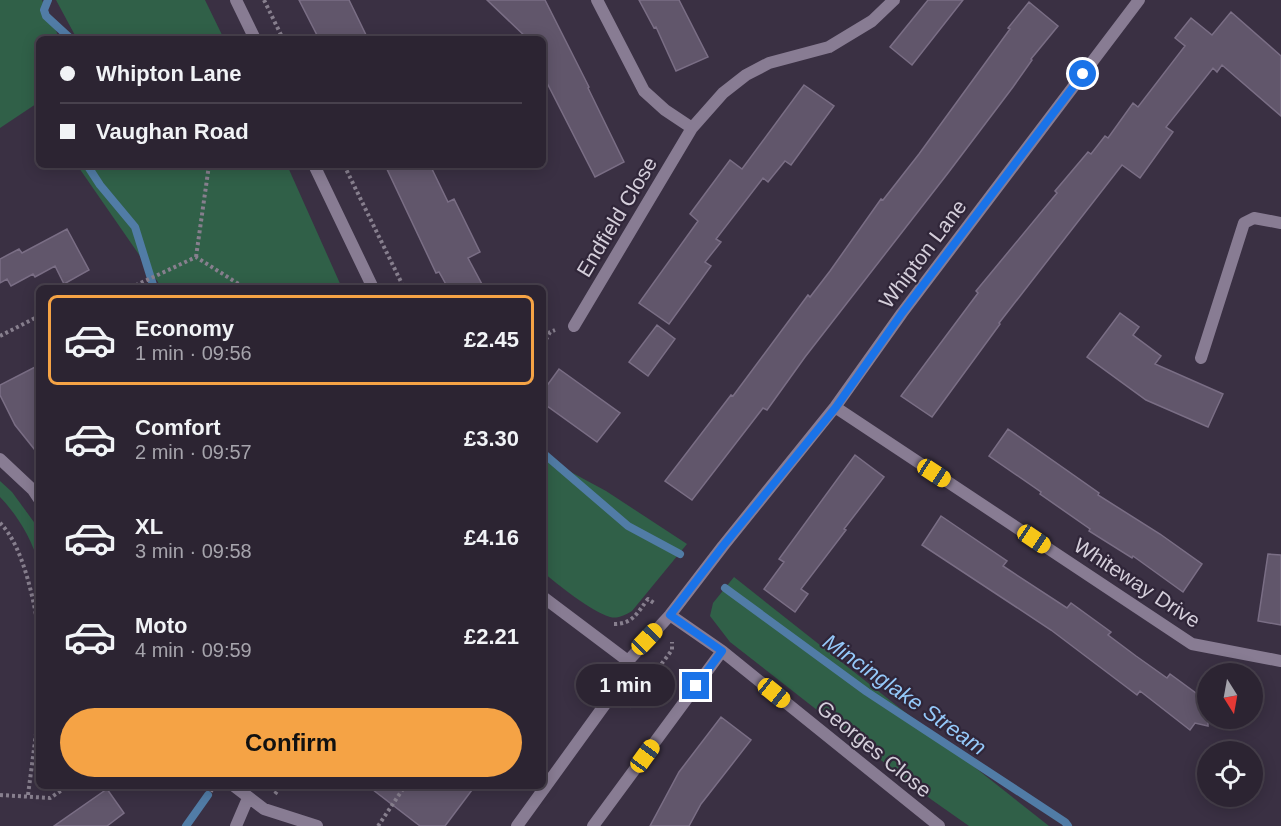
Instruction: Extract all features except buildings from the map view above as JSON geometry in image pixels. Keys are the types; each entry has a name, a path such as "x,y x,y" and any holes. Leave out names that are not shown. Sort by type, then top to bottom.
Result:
{"street":[{"path":"236,0 254,36"},
{"path":"597,0 645,91 664,110 692,128"},
{"name":"Endfield Close","path":"574,326 692,128 723,93 746,75 769,63 830,47 872,21 894,0"},
{"name":"Whipton Lane","path":"546,786 606,703 628,661 670,615 836,407 902,313 1138,0"},
{"path":"315,168 372,285"},
{"path":"1201,358 1244,223 1254,218 1281,223"},
{"name":"Whiteway Drive","path":"836,407 1192,644 1281,661"},
{"path":"0,459 36,494"},
{"path":"546,599 628,661"},
{"name":"Georges Close","path":"670,615 722,651 930,824"},
{"path":"593,826 722,651"},
{"path":"238,789 264,809 317,826"},
{"name":"Whipton Lane","path":"517,826 544,789"},
{"path":"236,826 248,798"}],"path":[{"path":"264,0 282,36"},
{"path":"196,257 209,168"},
{"path":"345,168 403,285"},
{"path":"137,285 196,257"},
{"path":"196,257 240,285"},
{"path":"0,336 36,318"},
{"path":"0,523 19,553 36,613"},
{"path":"605,621 625,624 648,599 670,615"},
{"path":"28,795 36,734"},
{"path":"0,795 50,798 64,789"},
{"path":"210,789 219,795"},
{"path":"378,826 403,789"}],"green space":[{"path":"0,0 42,0 58,36 36,36 36,104 0,128"},
{"path":"56,0 205,0 223,36 75,36"},
{"path":"79,168 288,168 341,285 159,285"},
{"path":"546,459 606,491 687,544 632,611 624,615 610,617 594,610 546,574"},
{"path":"0,481 12,492 36,525 36,557 24,528 0,497"},
{"path":"734,577 1049,826 969,826 932,800 730,642 710,616 713,603"}],"waterway":[{"path":"48,0 44,10 46,16 68,36"},
{"path":"89,168 135,227 153,285"},
{"name":"Mincinglake Stream","path":"546,456 628,526 680,554"},
{"name":"Mincinglake Stream","path":"725,588 867,692 1068,826"},
{"path":"186,826 208,795"}],"route":[{"path":"696,686 722,651 670,615 836,407 902,313 1083,74"}]}
